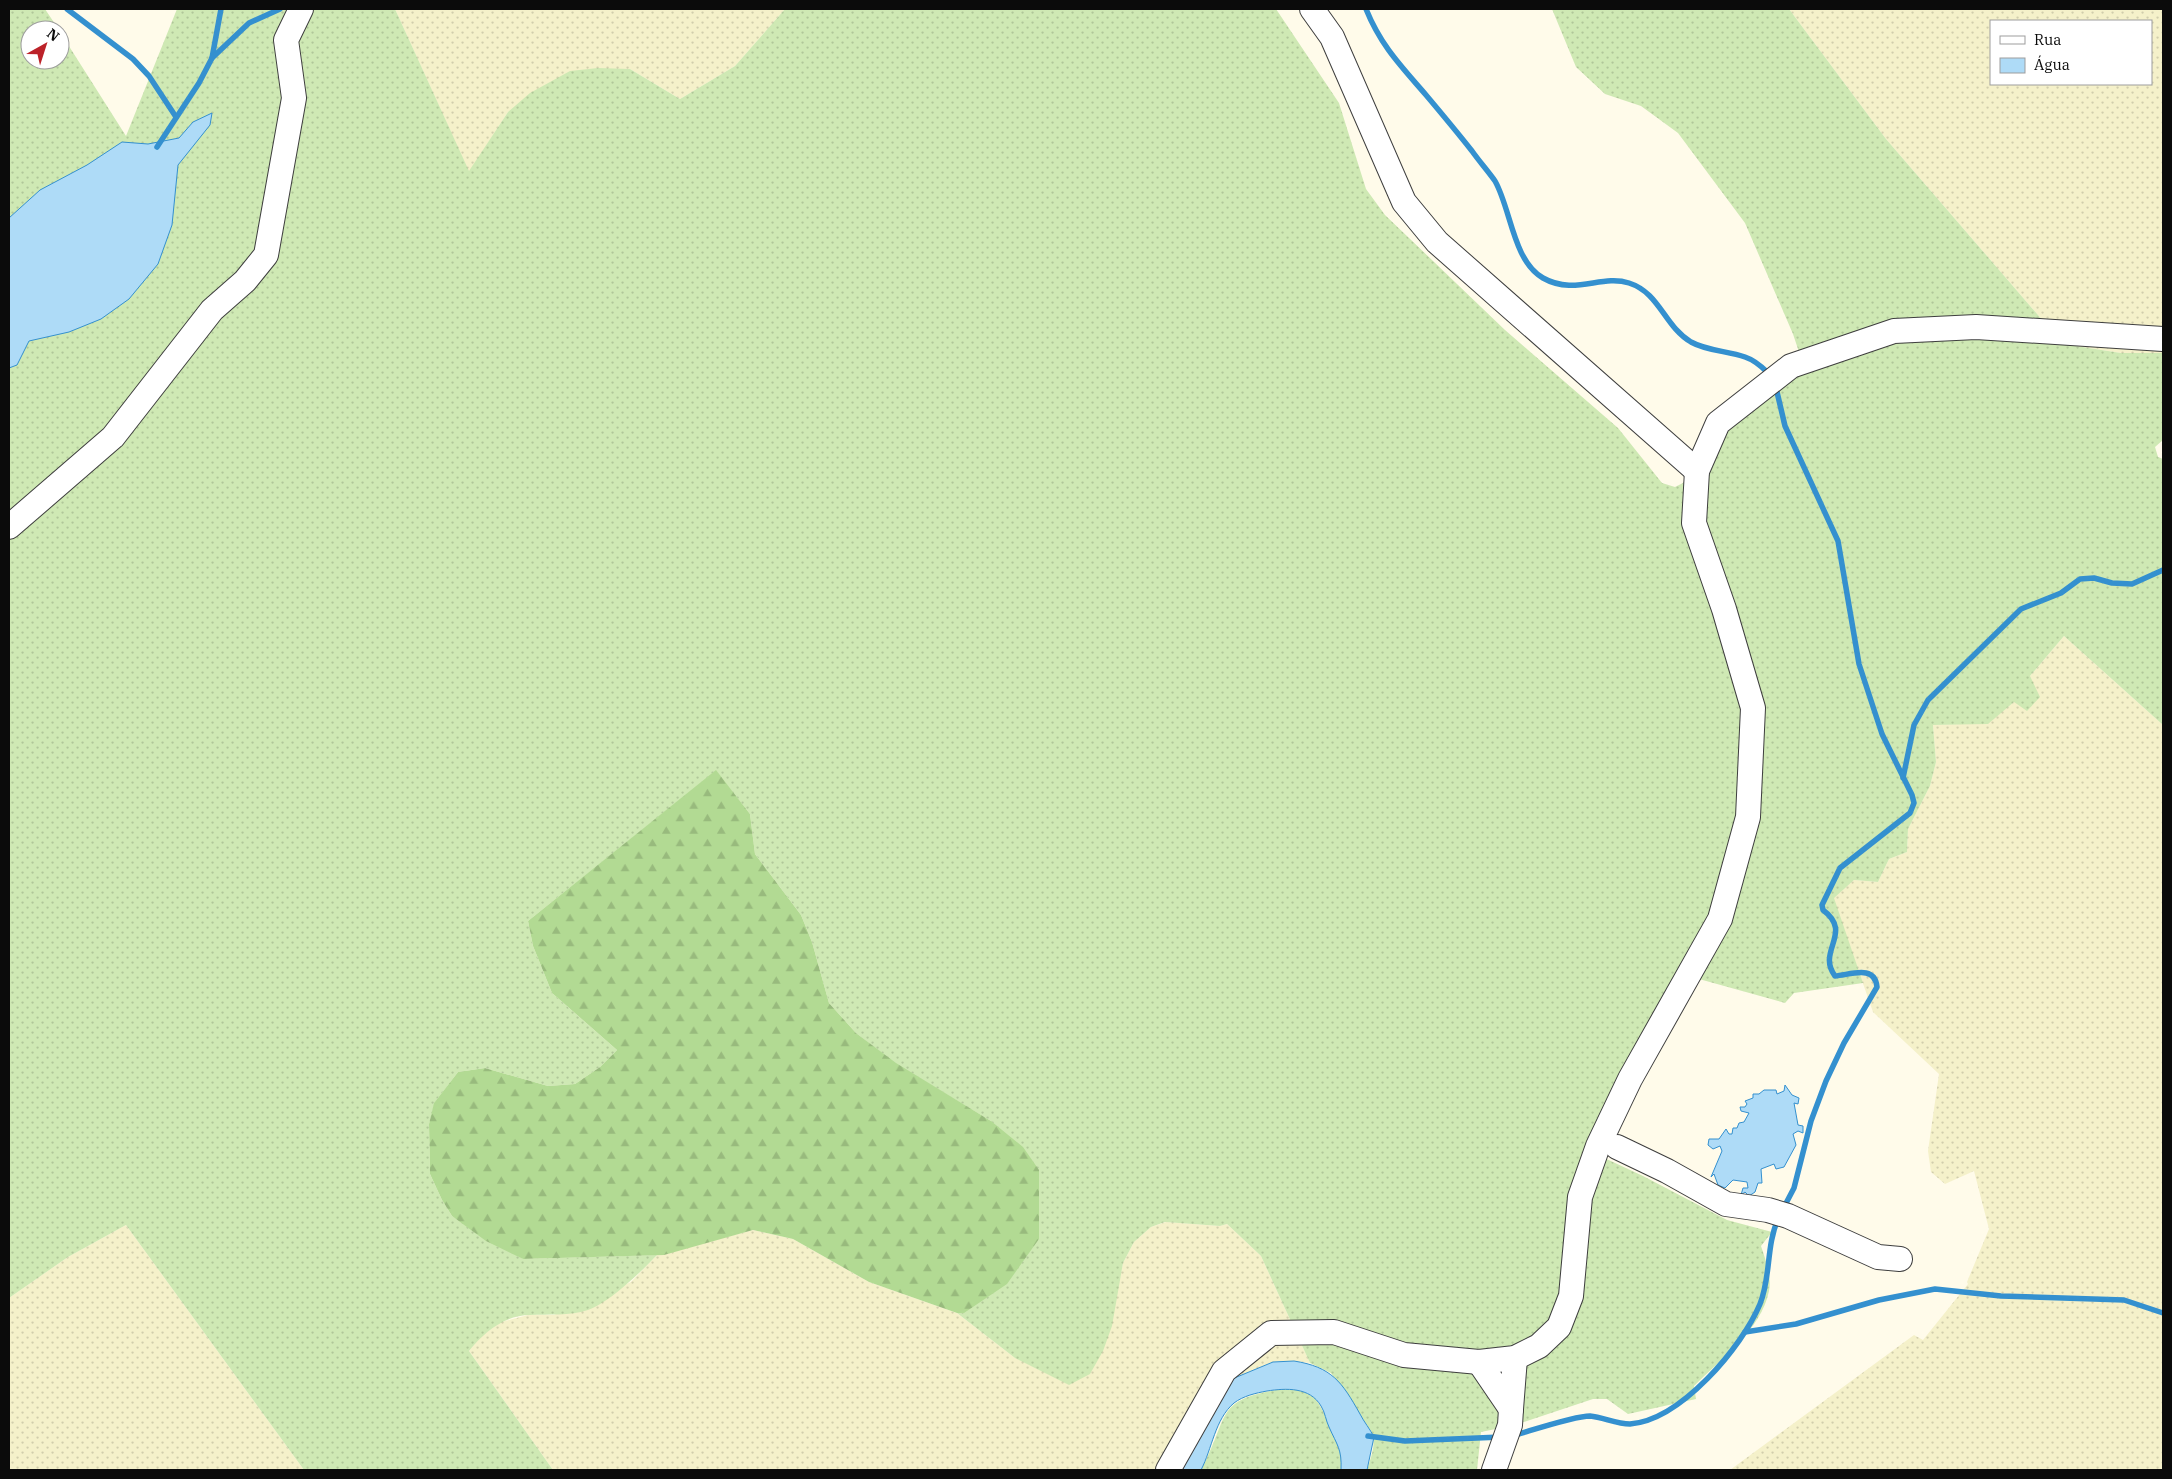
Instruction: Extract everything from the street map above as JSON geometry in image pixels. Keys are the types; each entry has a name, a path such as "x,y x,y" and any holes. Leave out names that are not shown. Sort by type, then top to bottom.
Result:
{"street":[{"path":"9,527 113,437 212,310 246,281 266,255 294,98 286,40 300,9"},
{"path":"1312,9 1332,37 1404,202 1415,216 1437,242 1698,471"},
{"path":"1168,1470 1224,1370 1271,1333 1334,1332 1404,1355 1479,1362 1515,1358 1539,1346 1560,1327 1571,1296 1580,1197 1607,1141 1630,1079 1720,919 1748,817 1753,708 1724,609 1694,523 1698,471 1718,423 1791,366 1894,331 1976,327 2163,340"},
{"path":"1607,1141 1659,1166 1726,1204 1778,1213 1878,1257 1900,1259"},
{"path":"1498,1459 1511,1417 1515,1358"},
{"path":"1479,1362 1511,1417"}],"shaded area":[{"path":"395,9 785,9 735,66 680,99 630,69 508,112 469,172"},
{"path":"1789,9 2163,9 2163,353 2121,353 2063,344 1886,139"},
{"path":"2064,636 2163,725 2163,1470 1730,1470 1914,1335 1923,1340 1968,1284 1967,1282 1989,1229 1974,1171 1945,1184 1931,1172 1928,1151 1939,1074 1873,1012 1833,898 1854,880 1878,882 1889,859 1907,852 1908,829 1930,786 1936,762 1933,725 1988,723 2014,702 2030,676"},
{"path":"1166,1222 1220,1226 1227,1224 1261,1256 1310,1363 1294,1361 1273,1362 1253,1370 1184,1455 1182,1470 553,1470 469,1351 480,1337 501,1322 528,1315 554,1315 631,1282 657,1255 753,1230 793,1239 869,1282 957,1313 1015,1358 1118,1287 1123,1263 1134,1242 1151,1227"},
{"path":"126,1225 304,1470 9,1470 9,1298 68,1257"}],"green space":[{"path":"9,9 45,9 52,20 20,20 20,70 70,70 70,48 126,136 177,9 395,9 469,171 508,112 530,93 570,71 598,68 630,69 680,99 735,66 785,9 1276,9 1339,103 1366,189 1385,215 1505,330 1618,428 1662,483 1675,487 1683,483 1711,443 1799,352 1745,223 1678,133 1641,106 1605,94 1576,67 1552,9 1789,9 1886,139 2063,344 2121,353 2163,353 2163,440 2155,447 2158,457 2163,459 2163,725 2064,636 2030,676 2040,697 2027,711 2014,702 1988,724 1933,725 1936,762 1930,786 1908,829 1907,852 1889,859 1878,882 1854,880 1834,898 1863,983 1794,993 1785,1003 1681,974 1585,1149 1643,1176 1727,1220 1772,1232 1761,1246 1770,1280 1765,1305 1758,1318 1739,1343 1694,1386 1696,1399 1628,1414 1607,1399 1593,1399 1515,1425 1481,1432 1477,1470 1367,1470 1372,1455 1373,1436 1371,1431 1331,1373 1310,1363 1261,1256 1227,1224 1220,1226 1165,1222 1151,1227 1134,1242 1123,1263 1112,1326 1103,1351 1090,1374 1069,1385 1015,1358 957,1313 964,1313 991,1121 896,1064 856,1033 829,1003 812,942 801,915 755,854 750,814 716,771 528,921 533,946 552,993 617,1050 600,1067 575,1084 548,1086 485,1068 458,1072 435,1102 429,1124 430,1174 452,1216 523,1259 657,1255 625,1286 597,1306 574,1313 530,1315 512,1318 488,1331 469,1351 553,1470 304,1470 126,1225 68,1257 9,1298"},
{"path":"716,770 750,814 755,854 801,915 812,942 829,1003 856,1033 896,1063 991,1121 1023,1147 1039,1170 1039,1239 1007,1284 964,1313 957,1313 869,1282 793,1239 753,1230 664,1255 523,1259 486,1241 452,1216 430,1174 429,1124 434,1103 458,1072 485,1068 548,1086 575,1084 600,1067 617,1050 552,993 533,946 528,921"},
{"path":"1289,1388 1309,1394 1317,1401 1340,1446 1341,1470 1201,1470 1222,1421 1235,1403 1264,1392"}],"water":[{"path":"212,113 210,125 178,165 172,225 158,264 129,299 101,319 69,332 29,341 17,365 9,368 9,218 40,190 87,165 122,142 148,144 179,138 193,122"},
{"path":"1785,1085 1792,1095 1799,1098 1798,1104 1794,1103 1798,1125 1803,1126 1803,1133 1798,1131 1793,1134 1796,1145 1784,1167 1776,1169 1774,1164 1761,1169 1762,1183 1758,1183 1755,1192 1749,1196 1745,1192 1741,1195 1743,1188 1748,1188 1747,1182 1733,1180 1725,1188 1718,1185 1714,1174 1711,1177 1722,1151 1720,1146 1713,1149 1708,1145 1709,1139 1719,1139 1726,1129 1729,1134 1732,1134 1733,1128 1737,1128 1739,1123 1744,1122 1749,1113 1741,1111 1740,1107 1745,1107 1747,1104 1745,1101 1753,1098 1753,1094 1759,1094 1764,1090 1776,1090 1777,1094 1784,1091"},
{"path":"1294,1361 1318,1367 1327,1372 1347,1393 1374,1437 1367,1470 1341,1470 1341,1457 1338,1447 1321,1406 1311,1395 1297,1390 1282,1389 1254,1394 1241,1398 1234,1403 1222,1417 1201,1470 1182,1470 1184,1455 1232,1379 1273,1362"}],"waterway":[{"path":"67,9 133,59 149,76 176,117"},
{"path":"212,58 221,9"},
{"path":"157,147 199,83 212,58 249,23 280,9"},
{"path":"1366,9 1378,34 1392,55 1495,181 1519,247 1525,260 1533,270 1543,278 1566,285 1608,281 1629,283 1648,294 1674,327 1691,342 1748,358 1767,372"},
{"path":"1777,392 1785,426 1838,541 1859,664 1882,734 1912,795 1914,803 1910,813 1840,868 1822,905 1823,910 1832,918 1835,926 1829,958 1830,967 1835,976 1867,973 1872,975 1877,987 1844,1043 1826,1081 1811,1121 1794,1188 1783,1209"},
{"path":"1903,778 1914,725 1928,700 2021,609 2061,593 2080,579 2094,578 2112,583 2132,584 2163,570"},
{"path":"1512,1436 1563,1421 1590,1416 1630,1424 1649,1419 1669,1410 1689,1396 1724,1360 1739,1340 1760,1304 1766,1283 1774,1229 1778,1219"},
{"path":"1745,1332 1796,1324 1879,1300 1935,1289 2001,1296 2124,1300 2163,1313"},
{"path":"1368,1436 1405,1441 1501,1437"}]}
